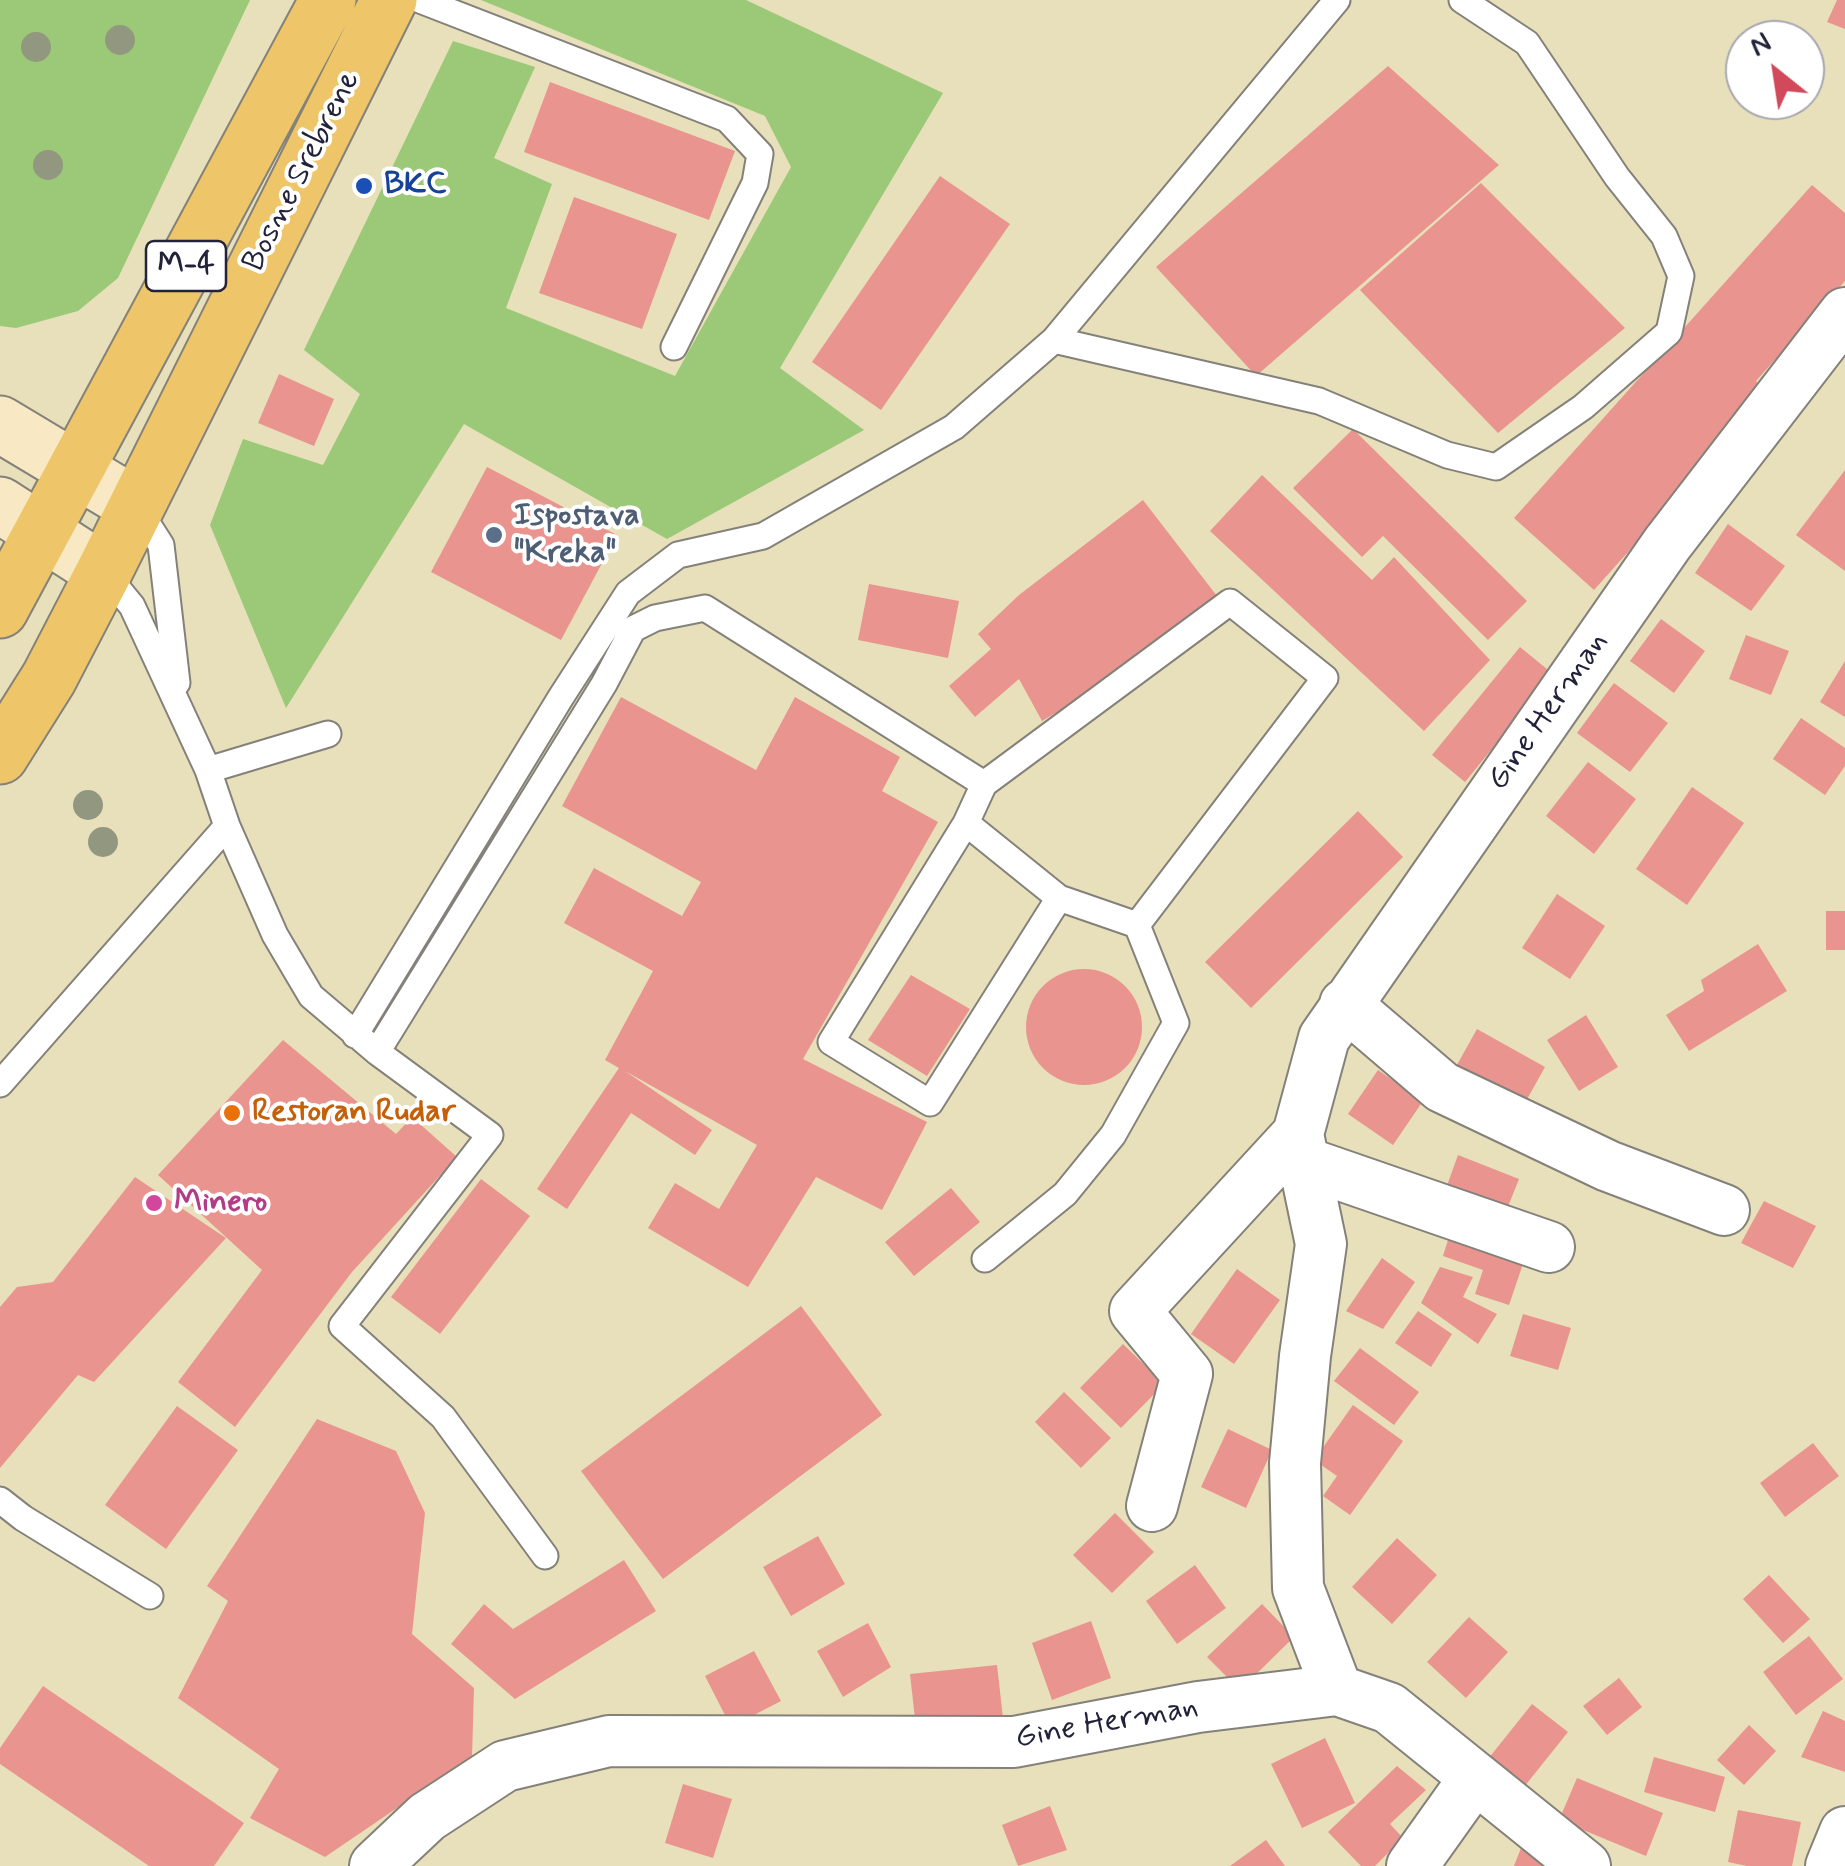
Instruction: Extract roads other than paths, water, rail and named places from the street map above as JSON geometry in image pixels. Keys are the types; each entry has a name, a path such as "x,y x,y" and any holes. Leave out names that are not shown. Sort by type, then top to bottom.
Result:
{"main road":[{"name":"Bosne Srebrene","path":"22,519 76,469 328,0"},
{"name":"Bosne Srebrene","path":"135,505 389,0"},
{"path":"0,424 135,505"},
{"name":"M-4","path":"0,756 49,678 135,505"},
{"path":"22,519 104,572"},
{"name":"M-4","path":"0,610 22,519"}],"street":[{"name":"Gine Herman","path":"375,1866 427,1817 505,1766 609,1741 1014,1742 1198,1707 1337,1690 1298,1588 1295,1463 1305,1356 1322,1244 1302,1148 1324,1038 1667,544 1845,314"},
{"path":"1345,1004 1442,1087 1608,1166 1724,1210"},
{"name":"Gine Herman","path":"1152,1506 1187,1374 1136,1311 1302,1148"},
{"path":"1302,1148 1549,1247"},
{"path":"1337,1690 1389,1708 1585,1866"},
{"path":"1412,1866 1474,1779"},
{"path":"1831,1866 1845,1832"}],"lane":[{"path":"420,0 727,119 760,154 755,183 674,347"},
{"path":"355,1034 550,714 628,594 678,556 764,536 954,427 1054,340 1337,0"},
{"path":"1054,340 1319,402 1446,455 1496,467 1582,407 1669,332 1681,276 1664,236 1617,177 1527,43 1462,0"},
{"path":"135,505 161,545 180,708"},
{"path":"104,572 132,606 208,770 227,826 275,935 311,996 377,1052 490,1135 342,1326 443,1417 545,1556"},
{"path":"1059,898 930,1102 832,1042 966,823 984,784 1230,602 1325,678 1137,924"},
{"path":"377,1052 604,684 633,629 655,618 705,608 984,784"},
{"path":"208,770 328,734"},
{"path":"966,823 1059,898 1137,924"},
{"path":"0,1084 227,826"},
{"path":"985,1258 1066,1194 1113,1135 1176,1024 1137,924"},
{"path":"0,1500 150,1596"}],"place":[{"name":"BKC","path":"364,186"},
{"name":"Ispostava \"Kreka\"","path":"494,535"},
{"name":"Restoran Rudar","path":"232,1113"},
{"name":"Minero","path":"154,1203"}]}
